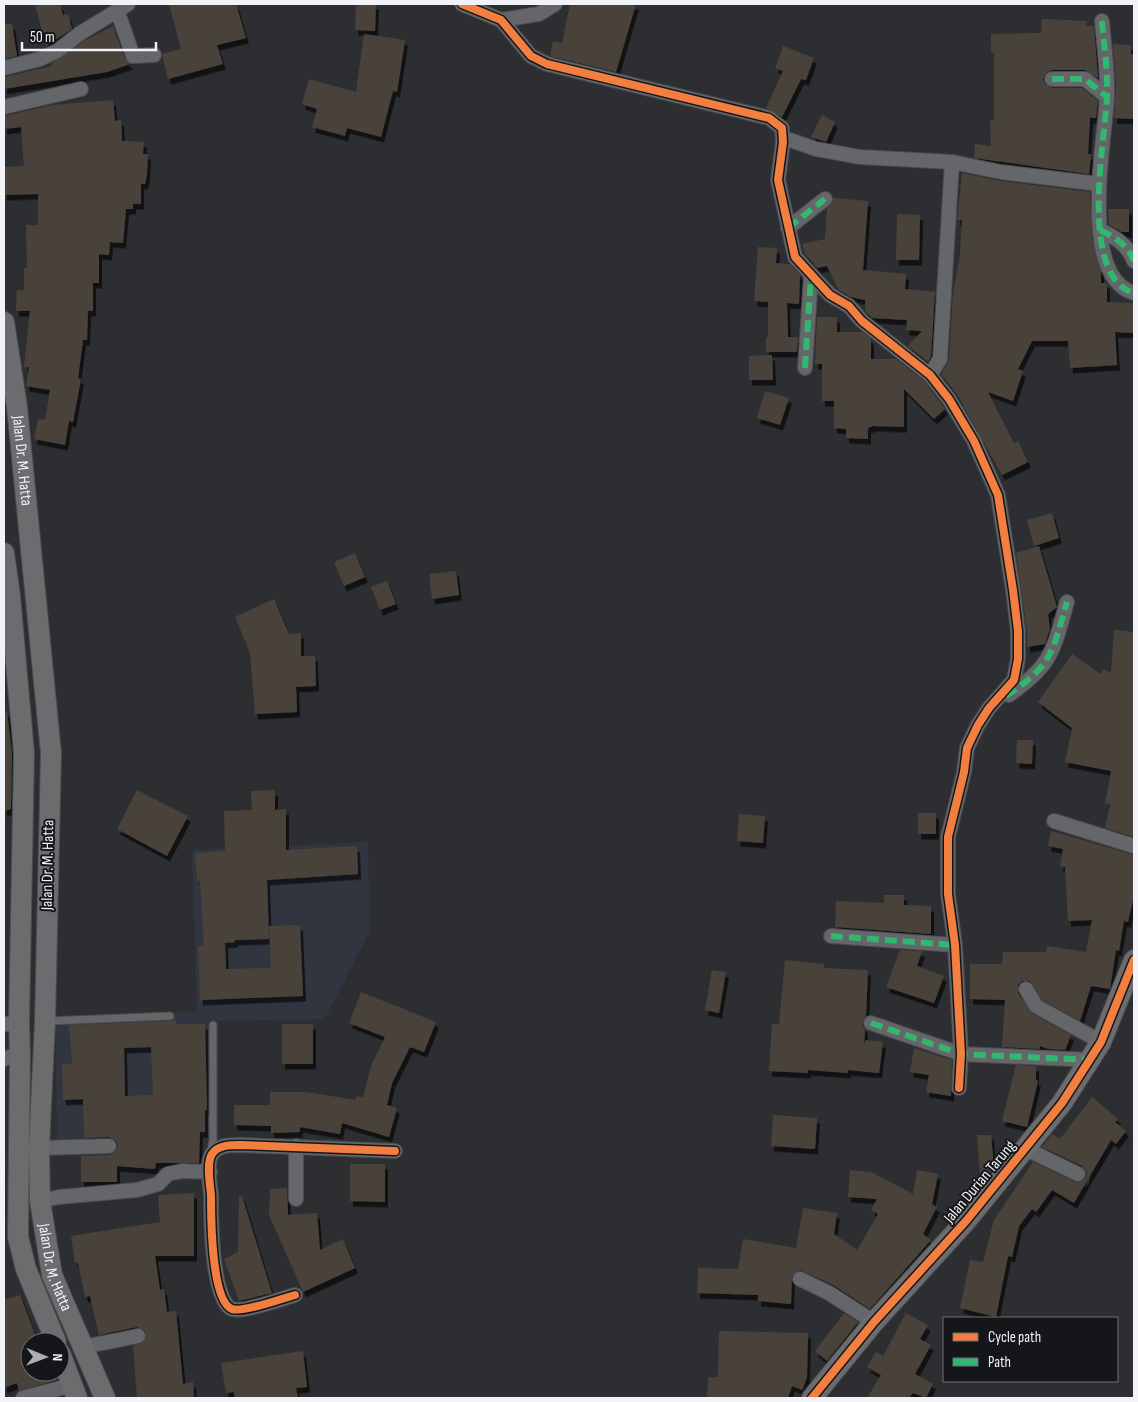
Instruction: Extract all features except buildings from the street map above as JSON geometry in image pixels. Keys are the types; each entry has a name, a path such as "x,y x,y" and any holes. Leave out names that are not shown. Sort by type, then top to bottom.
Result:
{"main road":[{"name":"Jalan Dr. M. Hatta","path":"4,322 18,407 51,753 45,1021 39,1148 40,1201 52,1275 105,1398"},
{"name":"Jalan Dr. M. Hatta","path":"4,553 24,753 11,1024 18,1237 26,1270 52,1332"},
{"name":"Jalan Durian Tarung","path":"812,1398 874,1322 966,1220 1026,1149 1092,1060 1134,960"}],"street":[{"path":"462,4 501,20 531,56 548,64 769,118 782,128 783,142 778,180 795,257 811,276 824,286 830,295 849,306 862,321 930,375 950,400 974,441 998,496 1013,590 1018,631 1018,659 1014,680 978,724 966,748 964,772 948,837 948,894 955,945 961,1054 959,1088"},
{"path":"501,20 540,14 555,4"},
{"path":"4,68 40,59 57,51 122,7 133,56 154,55"},
{"path":"1102,21 1107,97 1099,184 1100,230 1109,272 1123,289 1134,293"},
{"path":"1052,79 1085,79 1107,97"},
{"path":"4,107 81,89"},
{"path":"783,142 790,140 816,149 860,157 952,162 1001,172 1099,184"},
{"path":"930,375 940,359 952,162"},
{"path":"788,228 825,200"},
{"path":"1100,230 1121,241 1130,251 1134,261"},
{"path":"805,368 811,276"},
{"path":"990,708 1043,667 1054,649 1067,602"},
{"path":"1054,821 1134,846"},
{"path":"831,936 955,945"},
{"path":"1026,988 1036,1006 1101,1042"},
{"path":"871,1022 961,1054 1092,1060"},
{"path":"295,1295 267,1304 236,1310 230,1308 226,1303 218,1283 212,1245 210,1157 214,1151 227,1145 296,1146 395,1152"},
{"path":"39,1148 109,1146"},
{"path":"296,1146 296,1199"},
{"path":"1026,1149 1078,1174"},
{"path":"40,1201 59,1197 137,1190 158,1184 168,1174 182,1171 210,1172"},
{"path":"800,1279 829,1293 874,1322"},
{"path":"83,1347 138,1336"},
{"path":"23,1398 74,1391"}],"lane":[{"path":"45,1021 170,1016"},
{"path":"210,1157 213,1140 213,1025"}],"shaded area":[{"path":"368,842 370,931 325,1019 208,1021 210,1134 57,1140 55,1018 197,1012 192,850"}],"marked path":[{"path":"1102,21 1107,97 1100,174 1100,235 1106,262 1117,282 1134,293"},
{"path":"1052,79 1085,79 1107,97"},
{"path":"788,228 825,199"},
{"path":"1100,230 1120,242 1128,250 1134,261"},
{"path":"805,368 811,276"},
{"path":"1006,696 1033,676 1048,657 1058,634 1067,602"},
{"path":"831,936 955,945"},
{"path":"871,1023 961,1054 1091,1060"}],"cycle path":[{"path":"462,4 501,20 531,56 547,64 769,118 782,128 783,142 778,180 795,257 830,295 849,306 862,321 930,375 949,399 974,441 998,495 1013,590 1018,631 1018,659 1014,680 989,708 967,748 964,772 948,837 948,894 955,945 961,1054 959,1088"},
{"path":"812,1398 874,1322 966,1221 1062,1103 1101,1042 1134,960"},
{"path":"295,1295 263,1305 237,1310 232,1309 225,1303 216,1275 214,1256 209,1180 210,1158 212,1154 221,1147 228,1145 395,1151"}]}
